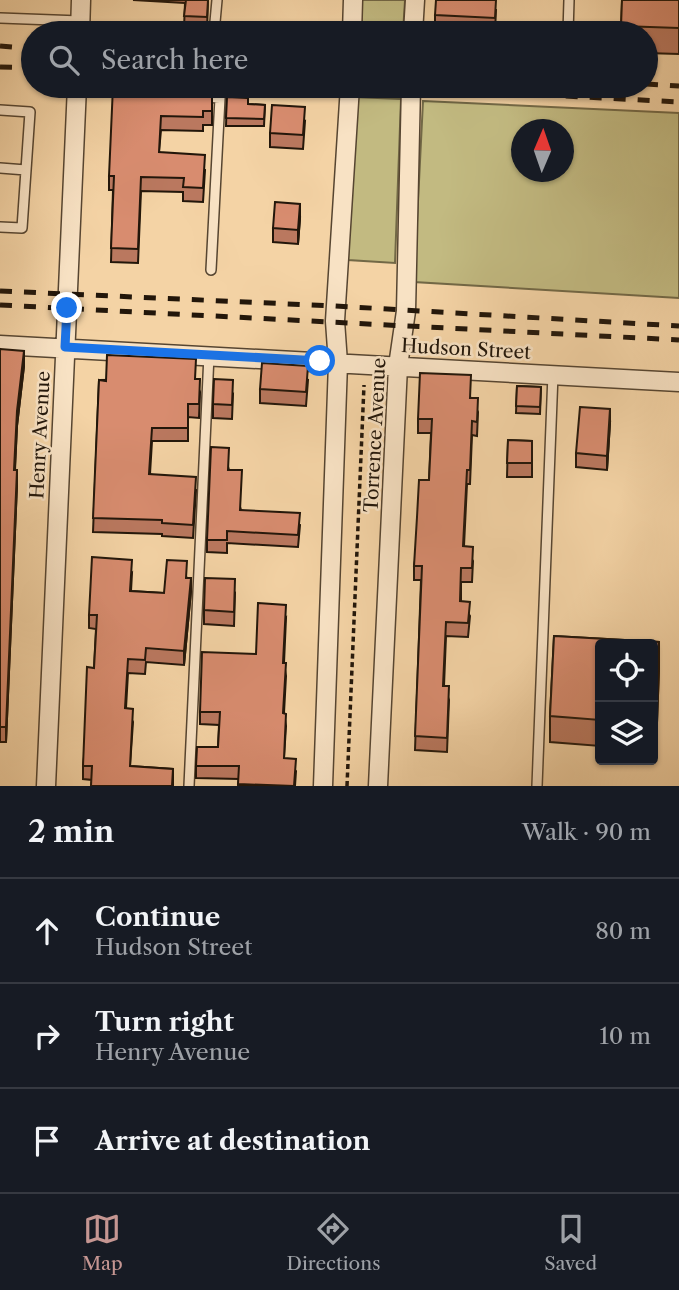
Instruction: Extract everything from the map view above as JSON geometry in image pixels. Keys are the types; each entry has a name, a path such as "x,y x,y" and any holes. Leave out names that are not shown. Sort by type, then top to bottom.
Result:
{"street":[{"path":"80,21 81,0"},
{"path":"352,21 353,0"},
{"path":"414,21 415,0"},
{"name":"Henry Avenue","path":"46,786 77,98"},
{"name":"Torrence Avenue","path":"323,786 338,363 335,321 349,98"},
{"name":"Torrence Avenue","path":"379,786 398,366 406,311 411,98"},
{"name":"Hudson Street","path":"0,345 679,382"}],"lane":[{"path":"215,21 217,0"},
{"path":"568,21 569,0"},
{"path":"0,18 27,21"},
{"path":"211,270 220,98"},
{"path":"0,110 30,112 22,228 0,227"},
{"path":"0,168 26,170"},
{"path":"189,786 209,355"},
{"path":"537,786 553,374"}],"path":[{"path":"347,786 364,379"}],"shaded area":[{"path":"359,0 405,0 404,21 358,21"},
{"path":"354,98 401,99 395,263 348,260"},
{"path":"423,101 679,113 679,298 414,282"}],"building":[{"path":"186,0 208,0 207,17 184,16"},
{"path":"436,0 496,0 495,18 435,15"},
{"path":"622,0 679,0 679,28 658,27 658,21 621,21"},
{"path":"112,98 212,98 212,111 203,111 203,117 161,116 159,152 205,155 203,188 183,187 184,178 141,177 138,249 111,248 114,176 109,176"},
{"path":"227,98 248,98 248,104 265,105 264,119 226,118"},
{"path":"272,105 305,107 303,135 270,133"},
{"path":"275,202 300,204 298,230 273,228"},
{"path":"0,349 24,351 14,470 17,470 6,727 0,727"},
{"path":"107,355 196,359 195,379 200,379 199,404 188,404 188,428 152,428 149,474 196,477 193,525 162,523 162,520 93,518 99,380 106,381"},
{"path":"262,363 308,366 306,392 260,389"},
{"path":"420,373 471,375 470,398 478,398 477,422 472,421 470,470 467,470 463,546 473,547 472,568 461,568 460,601 470,602 468,623 446,622 443,686 449,686 447,738 415,736 422,566 414,566 419,480 429,480 432,419 418,419"},
{"path":"214,379 233,380 232,405 213,404"},
{"path":"517,386 541,387 540,407 516,406"},
{"path":"580,407 610,409 607,456 576,453"},
{"path":"508,440 532,441 532,463 507,463"},
{"path":"211,447 229,448 228,470 242,470 240,510 300,513 298,535 227,531 227,540 207,540"},
{"path":"92,557 132,560 130,591 164,593 167,560 187,561 186,578 191,578 184,651 146,648 145,660 128,659 125,708 133,709 130,766 173,769 172,786 91,786 92,766 83,766 87,667 94,668 97,615 89,615"},
{"path":"205,578 235,579 234,612 204,610"},
{"path":"258,603 286,605 283,663 286,663 284,758 296,759 294,786 238,784 239,766 196,766 197,747 218,747 220,712 200,712 202,652 256,654"},
{"path":"554,636 606,639 595,639 595,720 550,716"}],"railway":[{"path":"0,46 21,48"},
{"path":"0,67 21,68"},
{"path":"658,85 679,86"},
{"path":"603,98 679,102"},
{"path":"0,291 335,306 679,326"},
{"path":"0,305 679,340"}],"route":[{"path":"67,308 65,347 320,361"}]}
